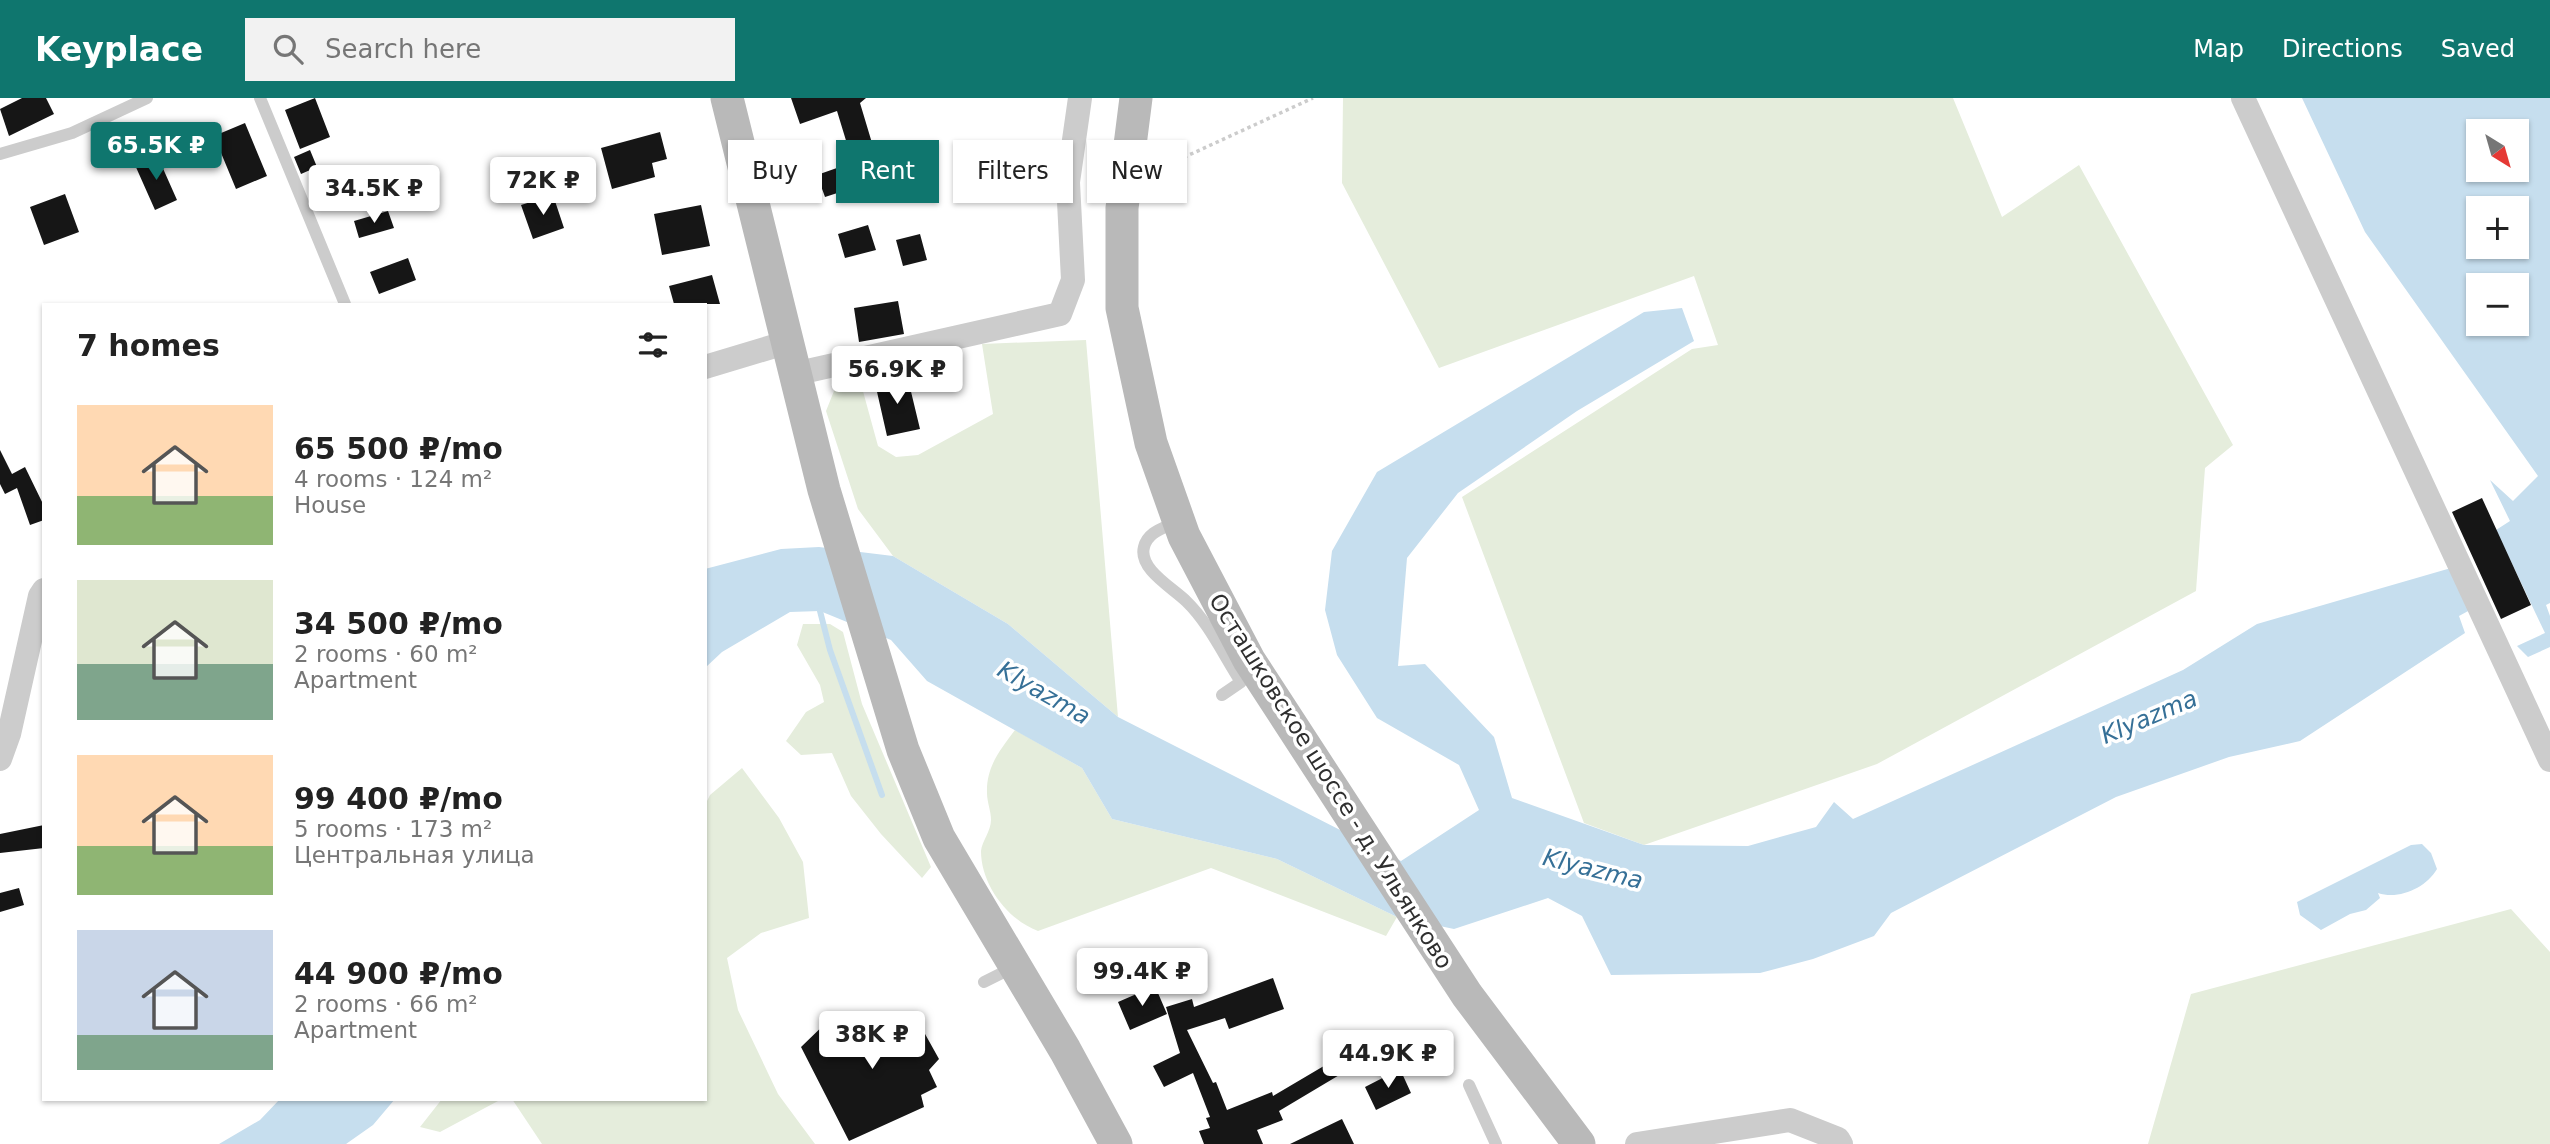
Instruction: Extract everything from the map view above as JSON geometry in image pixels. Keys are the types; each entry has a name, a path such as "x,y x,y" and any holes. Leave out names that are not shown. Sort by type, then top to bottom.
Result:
{"street":[{"path":"727,98 785,343 824,491 903,750 939,838 1065,1050 1116,1144"},
{"path":"794,374 1060,314 1073,280 1068,182 1080,98"},
{"name":"Осташковское шоссе - д. Ульянково","path":"1131,140 1136,98"},
{"path":"2243,98 2550,760"},
{"name":"Осташковское шоссе - д. Ульянково","path":"1125,203 1122,308 1150,443 1178,521 1205,578 1249,660 1466,995 1579,1144"},
{"path":"707,366 785,343"},
{"path":"0,759 9,734 42,593"},
{"path":"1637,1144 1790,1120 1839,1139 1841,1144"}],"lane":[{"path":"0,154 72,133 147,98"},
{"path":"260,98 345,303"},
{"path":"1178,521 1152,533 1144,547 1145,559 1150,569 1198,614 1241,682 1222,695"},
{"path":"984,982 1014,967"},
{"path":"1469,1085 1496,1144"}],"path":[{"path":"1187,156 1313,98"}],"green space":[{"path":"1343,98 1953,98 2002,217 2079,165 2233,445 2205,468 2196,591 1877,764 1644,845 1584,823 1462,497 1692,349 1718,345 1694,276 1439,368 1342,183"},
{"path":"1086,340 1118,717 1008,624 893,556 858,509 826,411 834,391 858,373 878,446 896,457 918,455 993,414 982,344"},
{"path":"803,624 830,624 843,632 862,704 931,867 922,878 881,834 851,796 832,753 801,755 786,741 806,712 824,702 820,685 797,645"},
{"path":"1015,730 1082,768 1112,819 1277,859 1397,917 1386,936 1211,868 1038,931 1027,926 1016,919 998,900 986,876 981,851 991,824 987,784 991,767"},
{"path":"742,768 779,818 803,862 809,918 761,933 727,958 738,1010 778,1094 815,1144 542,1144 513,1101 707,1101 707,801 710,795"},
{"path":"2511,909 2550,952 2550,1144 2148,1144 2191,994"},
{"path":"440,1101 498,1101 440,1132 420,1127"}],"water":[{"path":"2302,98 2550,98 2550,603 2546,605 2550,616 2550,647 2528,657 2517,646 2545,633 2496,530 2510,521 2490,480 2513,501 2538,476 2365,232"},
{"name":"Klyazma","path":"1682,308 1694,341 1577,411 1458,493 1407,558 1398,666 1425,664 1494,737 1512,798 1644,845 1748,846 1816,827 1834,802 1853,819 2183,670 2257,624 2451,568 2470,610 2459,616 2465,633 2300,741 2229,757 2116,797 1891,913 1874,936 1813,959 1760,973 1611,975 1582,916 1548,898 1454,929 1397,917 1277,859 1112,819 1082,768 927,681 891,640 820,611 790,612 722,652 707,666 707,568 781,549 819,547 893,556 1008,624 1118,717 1401,861 1479,810 1459,765 1377,718 1337,655 1325,610 1332,551 1377,472 1644,312"},
{"path":"2422,844 2431,853 2437,869 2419,887 2395,895 2378,893 2380,898 2366,910 2350,914 2321,930 2300,915 2297,902 2411,845"},
{"path":"278,1101 393,1101 373,1125 346,1144 219,1144 260,1120"}],"building":[{"path":"22,98 46,98 54,114 9,136 0,109"},
{"path":"315,98 330,137 300,149 285,110"},
{"path":"791,98 866,98 860,103 871,140 846,140 837,111 800,124"},
{"path":"245,123 267,176 236,189 214,136"},
{"path":"660,132 667,159 652,163 655,177 612,189 601,148"},
{"path":"310,150 317,167 301,174 294,157"},
{"path":"157,155 177,200 155,210 135,165"},
{"path":"836,168 836,193 825,197 822,173"},
{"path":"65,194 79,232 44,245 30,207"},
{"path":"553,195 564,228 533,239 521,205"},
{"path":"701,205 710,246 662,255 654,214"},
{"path":"388,211 394,228 359,238 354,221"},
{"path":"868,225 876,250 845,258 838,234"},
{"path":"920,234 927,260 903,266 896,240"},
{"path":"408,258 416,280 379,294 370,272"},
{"path":"712,275 720,304 674,303 669,286"},
{"path":"898,301 904,334 859,342 854,308"},
{"path":"907,375 920,429 887,436 875,383"},
{"path":"0,450 12,474 25,467 42,502 42,521 30,525 17,488 5,494 0,484"},
{"path":"2482,498 2531,605 2501,619 2452,512"},
{"path":"42,825 42,848 0,853 0,834"},
{"path":"19,888 24,905 0,912 0,893"},
{"path":"1273,978 1284,1009 1229,1029 1225,1018 1187,1030 1213,1083 1216,1082 1227,1110 1272,1092 1273,1096 1334,1060 1341,1074 1279,1111 1283,1120 1257,1130 1263,1144 1204,1144 1199,1131 1210,1128 1206,1118 1210,1117 1193,1073 1164,1087 1153,1066 1180,1053 1166,1007 1192,999 1194,1007"},
{"path":"1155,986 1167,1014 1130,1030 1118,1002"},
{"path":"852,1014 869,1030 885,1019 915,1016 939,1059 929,1070 937,1087 921,1095 924,1107 849,1141 801,1047 831,1018 841,1026"},
{"path":"1400,1069 1411,1093 1376,1110 1365,1087"},
{"path":"1342,1119 1354,1144 1290,1144"}],"waterway":[{"path":"820,611 830,650 882,795"}]}
